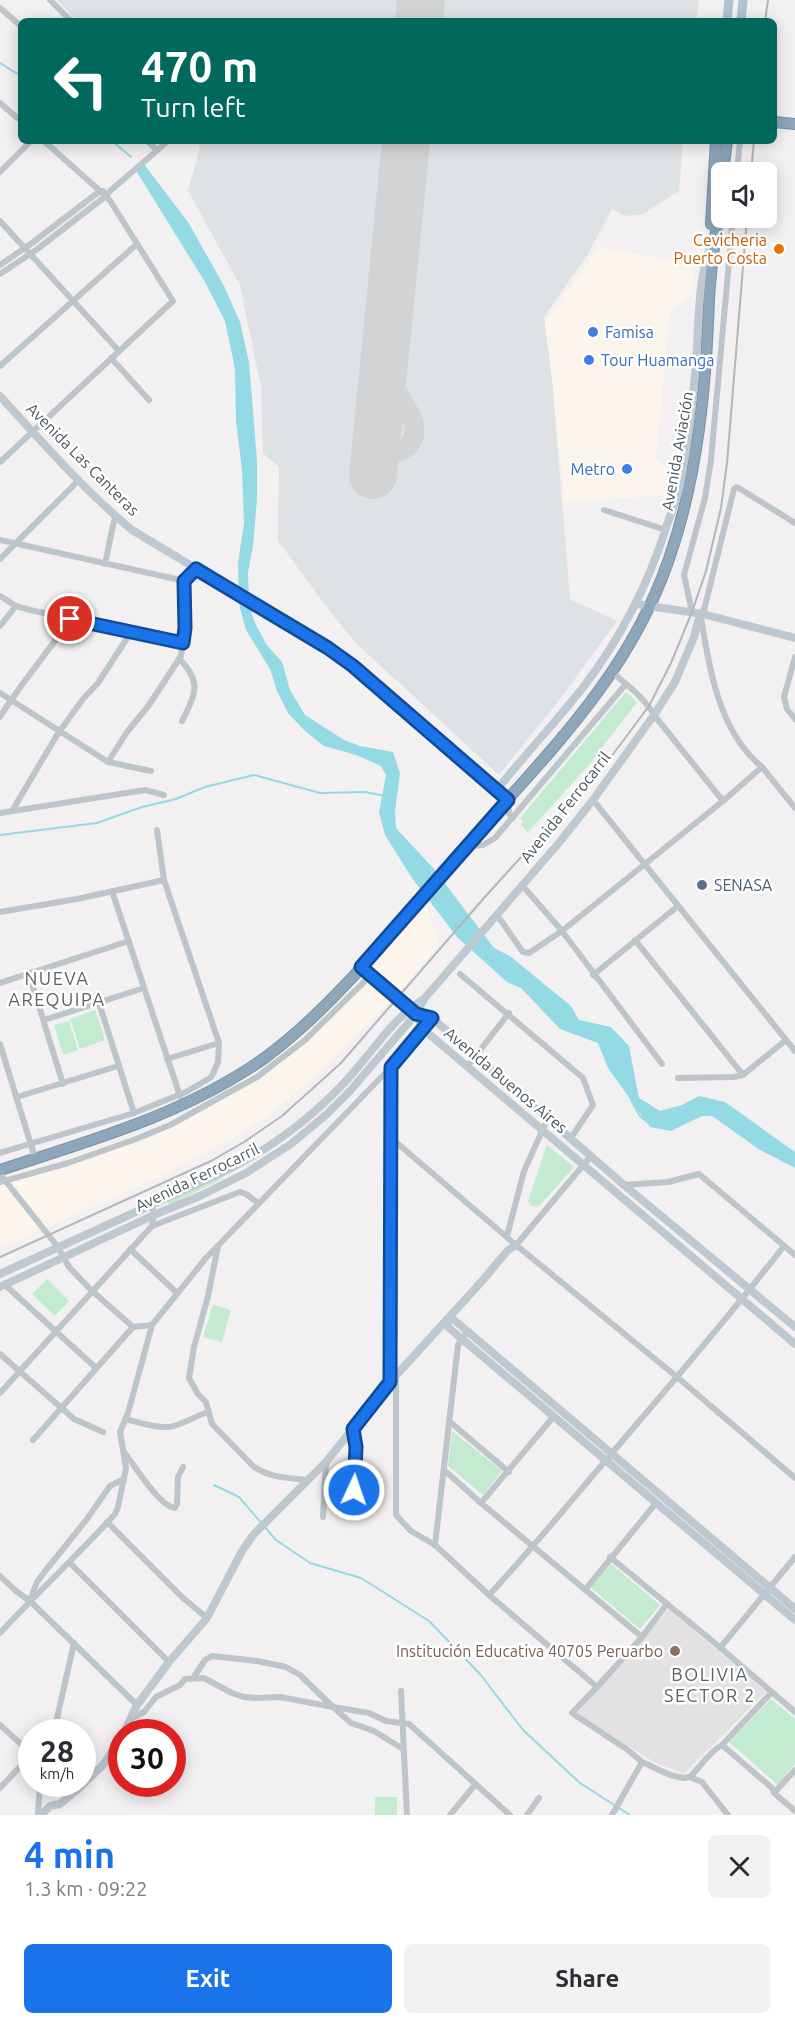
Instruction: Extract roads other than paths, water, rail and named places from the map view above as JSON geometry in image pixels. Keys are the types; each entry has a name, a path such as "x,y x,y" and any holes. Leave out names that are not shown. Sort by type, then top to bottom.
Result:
{"highway":[{"path":"777,122 795,124"},
{"name":"Avenida Aviación","path":"710,259 716,144"},
{"path":"724,162 727,144"},
{"name":"Avenida Aviación","path":"0,1172 150,1120 223,1083 266,1056 299,1029 361,967 591,704 614,673 650,607 672,552 703,389 710,323 705,300 715,228"}],"main road":[{"path":"727,18 729,0"},
{"path":"741,18 743,0"}],"street":[{"path":"50,0 68,18"},
{"path":"0,8 18,23"},
{"path":"0,103 18,118"},
{"path":"0,172 28,144"},
{"path":"0,462 173,301 108,193 100,191 47,144"},
{"path":"150,144 157,150"},
{"path":"0,274 30,254 108,193 164,144"},
{"path":"738,162 740,144"},
{"path":"0,265 100,191"},
{"path":"0,221 119,351"},
{"path":"732,228 711,460 705,498 684,575 699,613 707,658 720,700 735,734 752,759 762,767 795,808"},
{"path":"0,366 137,244"},
{"path":"111,358 149,400"},
{"name":"Avenida Las Canteras","path":"0,396 79,480 132,530 328,648 353,666 508,800"},
{"path":"0,559 79,480"},
{"path":"699,613 734,489 737,487 795,523"},
{"path":"497,790 584,686 617,638 636,604 684,490"},
{"path":"604,510 666,530"},
{"path":"105,564 115,516"},
{"path":"0,540 184,581"},
{"path":"108,762 126,732 149,705 179,659 183,649 185,628 184,581 196,569"},
{"path":"0,596 16,606 183,643"},
{"path":"636,604 699,613 795,639"},
{"path":"0,626 16,606"},
{"name":"Avenida Ferrocarril","path":"0,1274 238,1165 284,1136 314,1112 413,1011 461,958 593,800 675,682 694,637 699,613"},
{"path":"0,717 70,619"},
{"path":"12,811 69,716 98,683 131,632"},
{"path":"795,657 784,697 787,709 795,719"},
{"path":"179,659 189,668 195,685 192,699 182,721"},
{"path":"614,673 649,706 723,801"},
{"path":"465,848 483,845 495,838 626,684"},
{"path":"0,693 108,762 151,771"},
{"path":"752,759 753,775"},
{"path":"497,915 526,954 562,931 762,767"},
{"path":"0,813 145,790 164,795"},
{"path":"508,800 509,814 513,818"},
{"path":"593,800 795,1051"},
{"path":"0,1151 134,1113 180,1096 213,1074 218,1062 219,1043 164,880 157,830"},
{"path":"0,912 164,880"},
{"path":"522,885 562,931 662,1064"},
{"path":"112,891 180,1096"},
{"path":"593,975 678,906"},
{"path":"635,940 743,1075"},
{"path":"0,983 129,941"},
{"path":"361,967 413,1011"},
{"path":"29,974 63,1084"},
{"path":"460,974 509,1013 583,1078 593,1105 572,1138"},
{"path":"2,1181 68,1163 136,1139 170,1125 257,1077 305,1040 370,976"},
{"path":"44,1020 144,988"},
{"path":"99,1003 134,1113"},
{"name":"Avenida Ferrocarril","path":"2,1286 202,1195 246,1173 291,1144 349,1092 413,1011"},
{"name":"Avenida Buenos Aires","path":"413,1011 432,1018 624,1185 795,1327"},
{"name":"Avenida Buenos Aires","path":"413,1011 423,1029 795,1344"},
{"path":"467,1067 509,1013"},
{"path":"0,1633 70,1563 118,1508 126,1468 120,1432 152,1325 218,1246 391,1067 432,1018"},
{"path":"678,1078 743,1075 786,1040"},
{"path":"168,1059 219,1043"},
{"path":"0,1044 35,1158"},
{"path":"16,1097 118,1066"},
{"path":"391,1067 396,1515 411,1531 435,1545 489,1595 597,1687"},
{"path":"507,1236 524,1171 548,1118"},
{"path":"390,1137 795,1478"},
{"path":"130,1719 137,1705 169,1662 207,1618 242,1551 254,1534 326,1462 393,1379 507,1251 516,1245 591,1156"},
{"path":"0,1172 2,1181 58,1246 69,1267 133,1327"},
{"path":"624,1185 668,1182 699,1174 795,1255"},
{"path":"0,1393 152,1226 240,1192 258,1203"},
{"path":"152,1204 154,1215 152,1226"},
{"path":"218,1246 189,1378 198,1394 206,1401 212,1424 260,1472 278,1477 308,1480"},
{"path":"489,1595 534,1546 677,1377 784,1246"},
{"path":"130,1249 177,1293"},
{"path":"2,1286 96,1368"},
{"path":"447,1320 448,1327 465,1336 609,1457 766,1591 795,1620"},
{"path":"33,1440 133,1327 152,1325"},
{"path":"435,1545 458,1345 465,1336"},
{"path":"465,1336 554,1416 609,1457 656,1503 766,1591 795,1609"},
{"path":"0,1354 60,1409 74,1419 103,1432"},
{"path":"125,1419 166,1428 208,1412"},
{"path":"481,1503 554,1416"},
{"path":"449,1421 508,1472"},
{"path":"353,1429 356,1447 353,1511"},
{"path":"123,1451 163,1503 172,1508 175,1508 177,1504 178,1477 183,1467"},
{"path":"322,1517 326,1462"},
{"path":"444,1470 642,1637"},
{"path":"30,1601 37,1582 110,1486 124,1479"},
{"path":"585,1590 656,1503"},
{"path":"107,1522 182,1597 207,1618"},
{"path":"610,1557 795,1712"},
{"path":"720,1648 795,1557"},
{"path":"70,1563 169,1662"},
{"path":"0,1576 16,1592 30,1601 137,1705"},
{"path":"667,1604 642,1637 572,1713 628,1750 642,1762 670,1775 690,1777 702,1782 728,1815"},
{"path":"57,1719 74,1643"},
{"path":"194,1677 201,1665 212,1656 276,1664 293,1669 351,1724 374,1731 403,1749"},
{"path":"132,1719 144,1712 156,1697 180,1685 185,1679 194,1677 204,1678 244,1697 280,1697 369,1713 386,1721 409,1724 510,1815"},
{"path":"401,1691 407,1815"},
{"path":"690,1777 699,1764 722,1744 772,1692"},
{"path":"0,1725 18,1741"},
{"path":"722,1744 795,1811"},
{"path":"39,1815 50,1806 60,1804 103,1765 108,1758"},
{"path":"612,1815 642,1762"},
{"path":"0,1788 18,1769"},
{"path":"774,1793 795,1770"},
{"path":"450,1815 475,1785"},
{"path":"39,1815 40,1797"},
{"path":"527,1815 539,1798"}],"water":[{"path":"143,163 188,222 224,286 240,322 249,362 257,461 257,500 248,573 249,605 254,621 266,644 282,662 290,690 305,715 344,740 360,746 393,752 400,773 395,811 396,828 434,869 494,948 510,956 571,1006 579,1020 611,1027 629,1046 639,1098 660,1111 682,1105 699,1096 725,1102 795,1152 795,1168 760,1150 712,1116 702,1116 671,1131 650,1127 608,1068 598,1043 560,1029 521,988 507,982 457,937 412,878 385,835 379,812 386,775 381,766 356,755 324,746 288,713 277,691 270,669 246,630 239,604 238,563 244,523 242,470 236,421 235,369 225,321 205,282 135,169"}],"waterway":[{"path":"0,63 18,74"},
{"path":"116,144 131,157"},
{"path":"0,835 97,823 142,807 176,799 205,787 254,775 320,793 365,792 385,796"},
{"path":"631,1100 640,1116 647,1122"},
{"path":"214,1485 239,1497 276,1540 310,1563 361,1578 429,1621 480,1674 523,1730 580,1783 630,1815"}],"railway":[{"path":"765,18 768,0"},
{"path":"752,162 754,144"},
{"path":"0,1257 211,1161 282,1116 341,1063 484,898 608,761 649,706 671,663 692,612 706,571 721,508 727,463 746,228"}],"place":[{"name":"Cevicheria Puerto Costa","path":"779,249"},
{"name":"Famisa","path":"593,332"},
{"name":"Tour Huamanga","path":"589,360"},
{"name":"Metro","path":"627,469"},
{"name":"SENASA","path":"702,885"},
{"name":"Institución Educativa 40705 Peruarbo","path":"675,1651"}],"district":[{"name":"NUEVA AREQUIPA","path":"57,988"},
{"name":"BOLIVIA SECTOR 2","path":"710,1684"}]}
